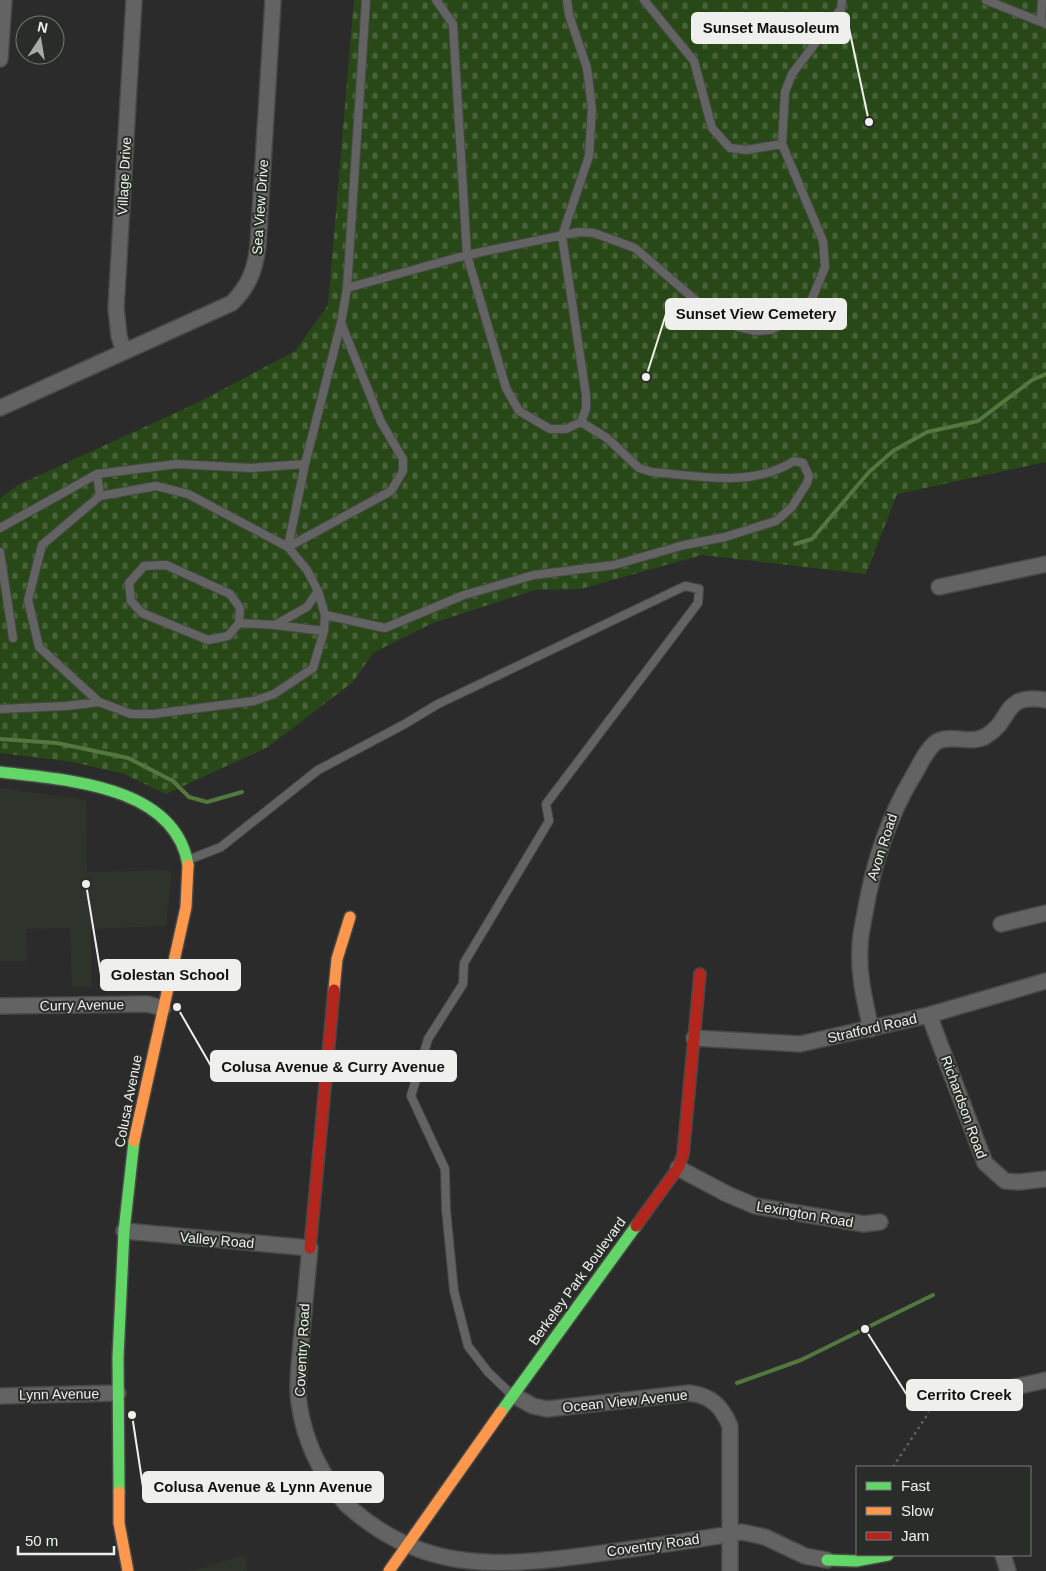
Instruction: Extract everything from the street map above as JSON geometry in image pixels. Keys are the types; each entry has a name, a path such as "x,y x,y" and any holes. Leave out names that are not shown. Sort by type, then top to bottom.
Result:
{"street":[{"path":"0,59 4,0"},
{"name":"Village Drive","path":"124,352 119,336 116,308 134,0"},
{"name":"Sea View Drive","path":"0,408 232,302 243,292 251,278 258,246 272,0"},
{"path":"939,587 1046,564"},
{"name":"Avon Road","path":"871,1029 862,985 860,946 871,880 890,817 897,803 929,750 937,741 948,739 973,740 986,736 1016,702 1035,698 1046,700"},
{"name":"Colusa Avenue","path":"0,772 98,786 129,796 156,812 167,823 176,835 187,860 189,880 186,907 135,1132 124,1231 119,1320 119,1523 128,1571"},
{"path":"1002,924 1046,912"},
{"name":"Coventry Road","path":"350,917 337,959 298,1377 299,1403 306,1431 318,1464 334,1491 359,1520 388,1543 430,1561 452,1566 495,1567 729,1534 752,1533 805,1556 856,1566 885,1556"},
{"name":"Berkeley Park Boulevard","path":"389,1571 513,1395 678,1168 683,1155 700,974"},
{"name":"Stratford Road","path":"694,1038 800,1044 930,1014 1046,981"},
{"name":"Curry Avenue","path":"0,1006 147,1004 163,1008"},
{"name":"Richardson Road","path":"930,1014 985,1163 1005,1181 1019,1182 1046,1178"},
{"name":"Lexington Road","path":"678,1168 726,1194 755,1206 864,1224 880,1222"},
{"name":"Valley Road","path":"124,1231 310,1248"},
{"path":"914,1392 936,1402 969,1399 1046,1380"},
{"name":"Lynn Avenue","path":"0,1396 118,1393"},
{"name":"Ocean View Avenue","path":"513,1395 533,1406 547,1409 690,1393 701,1394 713,1400 724,1412 730,1426 730,1571"},
{"path":"1003,1556 1008,1571"}],"lane":[{"path":"288,547 305,464 341,323 347,288 366,0"},
{"path":"436,0 453,24 467,255 506,388 519,411 550,429 566,429 581,422 586,410 586,395 562,236 589,156 592,109 587,68 569,15 567,0"},
{"path":"644,0 694,61 712,128 730,148 746,150 782,144"},
{"path":"347,288 467,255 578,232 594,233 636,248 722,323 738,329 755,331 770,330 797,318 810,304 825,267 823,241 782,144 785,92 792,74 841,9 842,0"},
{"path":"986,0 1044,23 1042,0"},
{"path":"288,547 391,491 403,471 403,460 381,422 341,323"},
{"path":"325,615 385,628 464,595 534,575 614,565 684,545 725,537 776,520 792,507 807,483 809,476 803,463 794,461 784,468 740,479 652,472 639,468 607,438 581,422"},
{"path":"0,528 98,474 177,464 251,468 305,464"},
{"path":"98,474 100,496"},
{"path":"156,486 188,494 288,547 308,570 318,592 325,615 324,630 314,668 274,694 254,701 153,714 131,714 99,702 39,647 28,600 42,545 100,496 156,486"},
{"path":"0,552 13,638"},
{"path":"166,565 230,594 240,608 239,623 228,636 208,640 142,613 131,601 129,583 144,566 166,565"},
{"path":"187,860 202,856 221,847 318,770 404,725 438,704 685,586 700,589 698,603 546,804 549,821 464,963 463,984 428,1039 411,1096 446,1169 446,1210 454,1291 468,1346 488,1372 513,1395"},
{"path":"276,625 307,607 318,592"},
{"path":"239,623 324,630"},
{"path":"0,709 66,706 99,702"}],"path":[{"path":"894,1466 936,1402"}],"shaded area":[{"path":"0,788 86,800 87,872 172,870 166,926 91,929 92,987 72,987 70,928 26,929 27,961 0,961"},
{"path":"245,1555 247,1571 190,1571"}],"green space":[{"path":"354,0 1046,0 1046,462 897,494 866,574 702,555 581,589 535,590 433,623 373,653 353,682 268,747 166,794 124,774 73,762 0,753 0,499 18,485 199,402 295,351 328,305"}],"waterway":[{"path":"795,544 812,539 869,472 893,451 927,432 978,421 1032,380 1046,374"},
{"path":"0,739 57,743 128,758 173,781 189,797 207,802 242,792"},
{"path":"737,1383 801,1360 933,1295"}],"traffic: fast":[{"path":"0,772 84,784 113,791 139,802 162,817 179,838 188,865"},
{"path":"119,1492 118,1357 124,1231 134,1141"},
{"path":"501,1412 636,1226"},
{"path":"827,1560 856,1561 883,1556"}],"traffic: slow":[{"path":"134,1141 186,907 188,865"},
{"path":"334,990 337,959 350,917"},
{"path":"389,1571 501,1412"},
{"path":"119,1492 119,1523 128,1571"}],"traffic: jam":[{"path":"636,1226 678,1168 683,1155 700,974"},
{"path":"310,1248 334,990"}],"place":[{"name":"Sunset Mausoleum","path":"869,122"},
{"name":"Sunset View Cemetery","path":"646,377"},
{"name":"Golestan School","path":"86,884"},
{"name":"Colusa Avenue & Curry Avenue","path":"177,1007"},
{"name":"Cerrito Creek","path":"865,1329"},
{"name":"Colusa Avenue & Lynn Avenue","path":"132,1415"}]}
